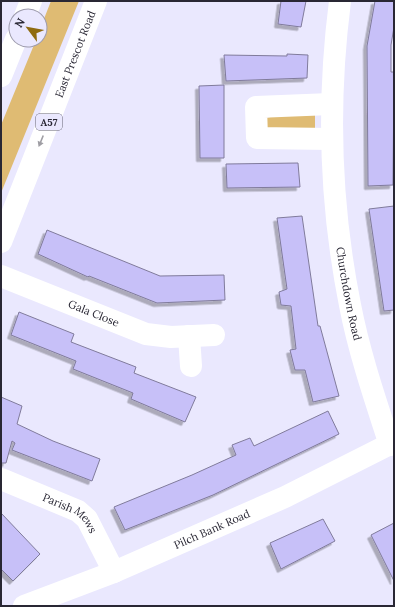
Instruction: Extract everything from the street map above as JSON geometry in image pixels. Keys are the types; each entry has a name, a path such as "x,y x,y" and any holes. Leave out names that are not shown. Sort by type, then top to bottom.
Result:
{"main road":[{"name":"East Prescot Road","path":"1,242 96,1"},
{"name":"Churchdown Road","path":"340,1 333,63 331,104 331,139 340,248 350,306 371,387 392,443"},
{"path":"1,76 12,48"},
{"path":"331,104 256,107 257,138 331,139"},
{"name":"Gala Close","path":"1,276 146,334 171,337 214,335"},
{"path":"189,336 191,366"},
{"name":"Pilch Bank Road","path":"24,606 114,572 285,497 392,443"},
{"name":"Parish Mews","path":"1,479 82,514 87,519 114,572"}],"shaded area":[{"path":"51,1 79,1 1,193 1,125 33,48 48,48 48,9"},
{"path":"315,109 315,134 266,128 265,118"}],"building":[{"path":"281,1 306,1 301,27 278,24"},
{"path":"375,1 394,1 394,27 391,45 391,72 394,72 393,185 368,186 367,46"},
{"path":"287,54 308,55 307,78 226,81 224,55 287,56"},
{"path":"224,85 224,158 200,158 199,86"},
{"path":"298,163 300,187 227,188 226,164"},
{"path":"394,206 394,310 384,311 369,209"},
{"path":"302,216 318,326 320,326 339,396 313,402 305,370 295,370 290,350 296,349 291,306 281,305 279,292 287,289 277,218"},
{"path":"47,230 160,276 224,275 225,300 157,303 89,276 88,277 38,254"},
{"path":"19,312 74,334 71,342 136,367 134,373 196,397 185,422 131,399 133,393 73,369 76,361 11,335"},
{"path":"1,397 22,406 17,424 53,441 100,459 92,481 12,450 15,443 12,441 6,463 1,463"},
{"path":"328,411 339,434 213,495 125,530 114,507 236,455 232,445 250,438 254,446"},
{"path":"1,513 40,554 13,581 1,569"},
{"path":"323,519 335,541 281,569 270,543"},
{"path":"394,523 394,581 371,535"}]}
